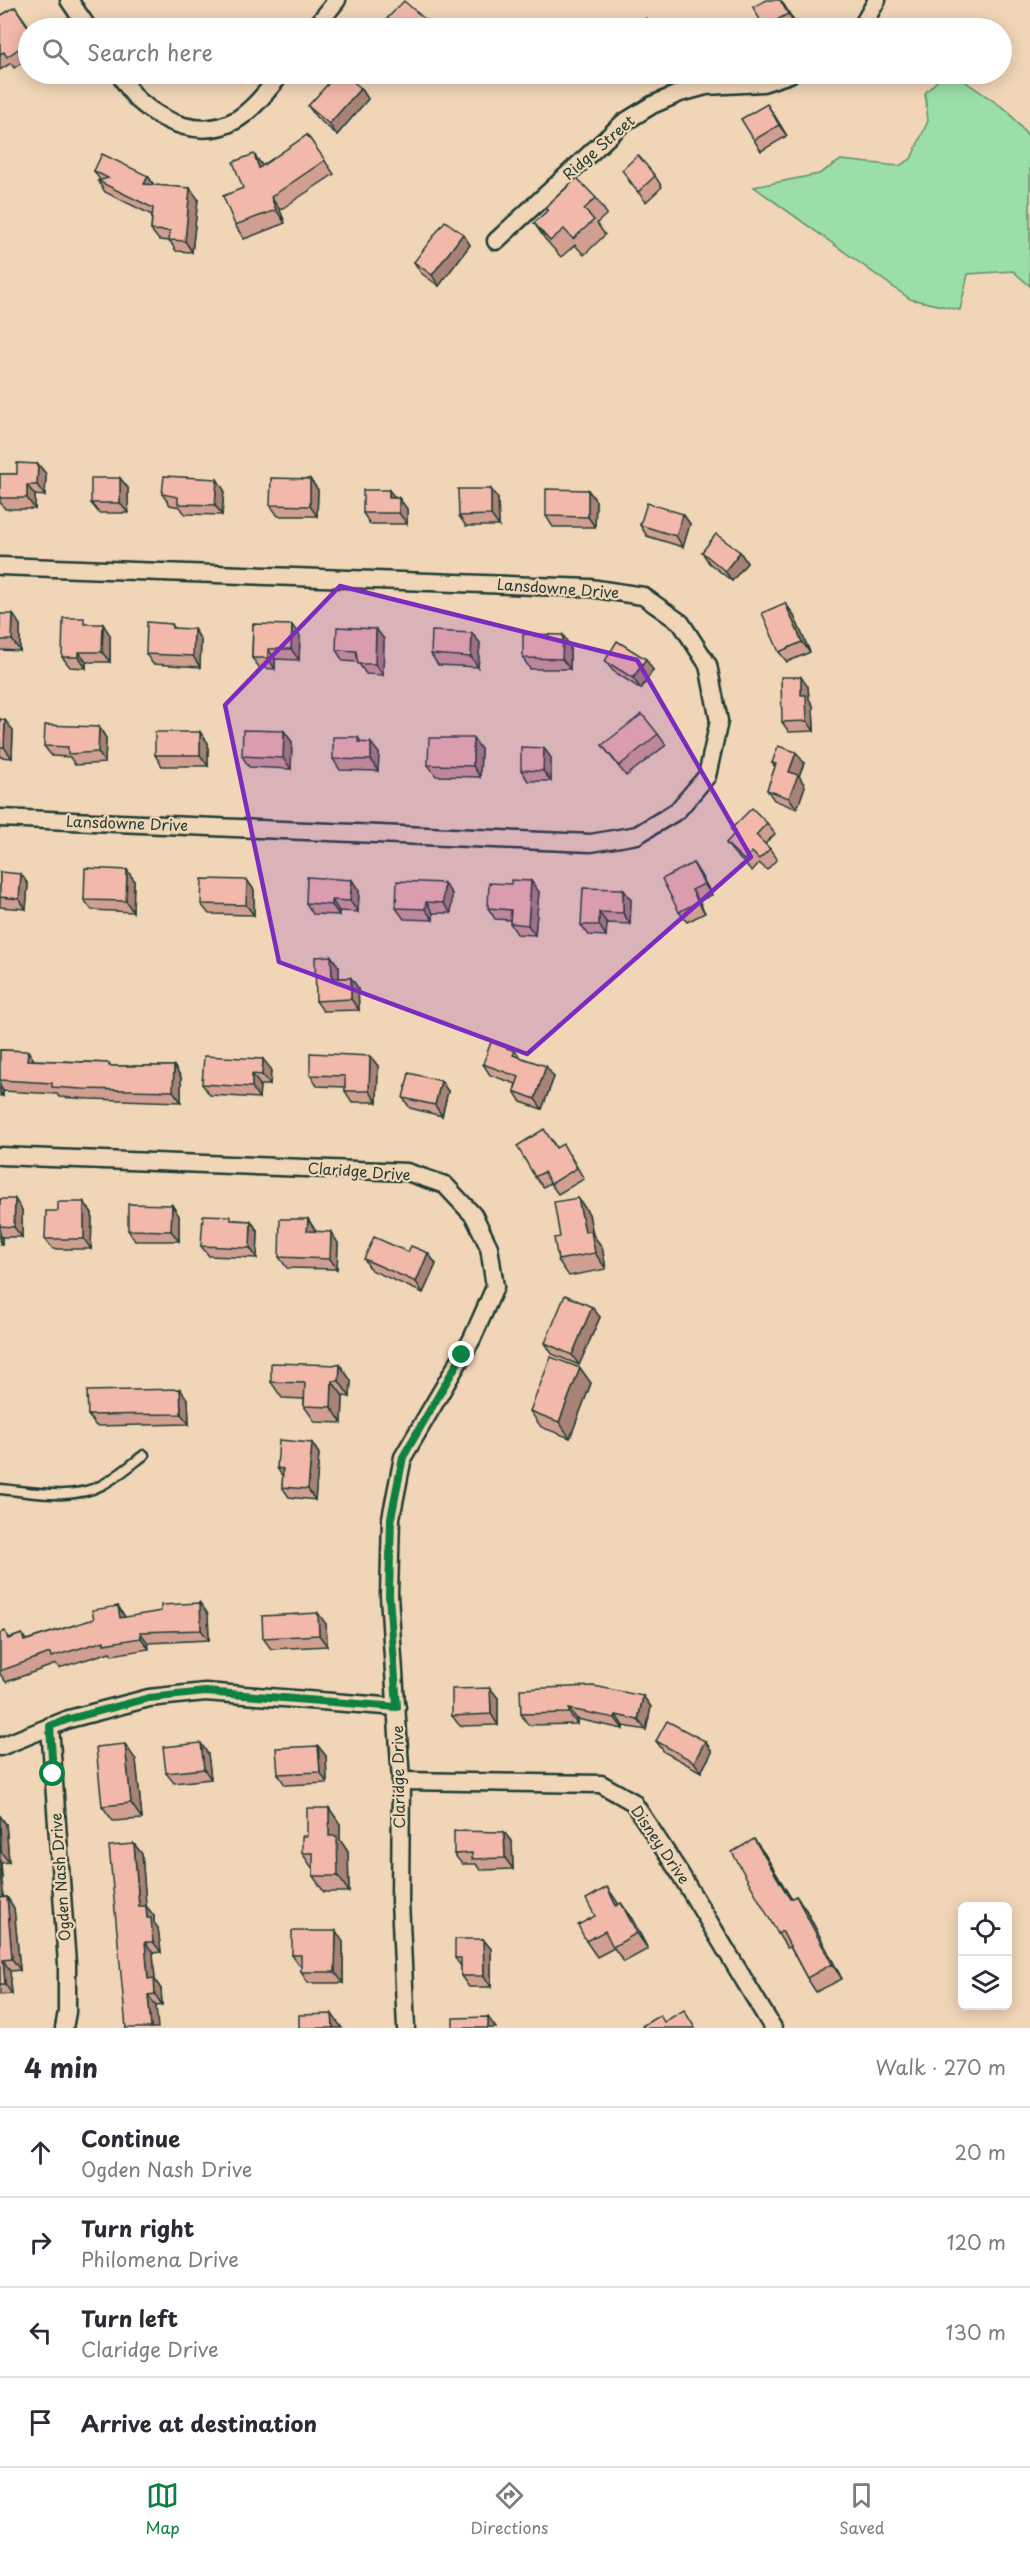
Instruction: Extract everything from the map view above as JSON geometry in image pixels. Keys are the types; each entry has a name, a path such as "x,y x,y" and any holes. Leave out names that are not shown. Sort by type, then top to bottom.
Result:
{"street":[{"path":"69,0 81,18"},
{"path":"323,18 337,0"},
{"path":"867,18 877,0"},
{"path":"126,84 137,99 172,123 203,131 235,120 263,97 273,84"},
{"name":"Ridge Street","path":"496,241 623,123 652,105 680,93 706,86 744,84"},
{"name":"Lansdowne Drive","path":"0,566 590,588 643,596 681,623 708,665 719,721 707,776 677,811 637,835 591,843 0,818"},
{"name":"Claridge Drive","path":"0,1156 407,1172 445,1185 474,1215 489,1247 495,1287 472,1339 403,1457 391,1518 389,1595 401,1780 399,1901 406,2028"},
{"path":"0,1747 69,1719 149,1698 205,1692 397,1707"},
{"name":"Ogden Nash Drive","path":"50,1726 67,1964 67,2012 64,2028"},
{"name":"Disney Drive","path":"401,1780 601,1784 633,1802 679,1872 773,2028"}],"lane":[{"path":"0,1489 52,1494 78,1493 101,1485 144,1455"}],"highlighted area":[{"path":"340,586 637,660 751,857 527,1054 279,962 225,705"}],"green space":[{"path":"934,84 969,84 1008,111 1030,139 1030,286 1013,271 968,274 960,310 910,299 754,187 819,174 841,160 899,166 911,159 928,121 925,93"}],"building":[{"path":"766,0 780,0 788,14 781,18 759,18 753,7"},
{"path":"404,1 424,18 388,18"},
{"path":"15,7 22,18 18,18 18,49 7,57 4,52 0,54 0,16"},
{"path":"328,84 356,84 361,88 329,124 308,106"},
{"path":"767,104 779,125 754,140 741,119"},
{"path":"307,135 325,160 271,197 276,210 235,225 223,196 243,188 233,162 254,154 259,168"},
{"path":"102,154 148,176 144,184 190,188 185,241 169,240 170,231 151,230 153,208 98,181 108,178 94,171"},
{"path":"638,155 655,176 638,192 622,170"},
{"path":"577,178 596,198 584,209 594,220 573,239 564,229 550,241 534,223 548,210 545,208"},
{"path":"445,221 463,234 432,275 414,262"},
{"path":"17,463 38,464 37,485 27,485 27,498 0,498 0,474 17,474"},
{"path":"164,476 217,479 215,505 178,504 178,497 162,494"},
{"path":"91,478 120,478 120,503 91,503"},
{"path":"271,478 310,479 310,506 270,505"},
{"path":"458,489 491,489 491,515 459,516"},
{"path":"546,489 588,490 588,517 546,516"},
{"path":"363,490 389,490 389,498 399,498 399,513 363,513"},
{"path":"647,503 683,514 676,536 640,525"},
{"path":"716,534 740,552 725,571 702,552"},
{"path":"785,603 802,642 779,652 762,613"},
{"path":"0,614 13,614 12,640 0,640"},
{"path":"63,618 84,618 84,624 103,624 102,652 79,652 79,657 62,657"},
{"path":"147,622 172,624 172,628 194,629 193,656 146,654"},
{"path":"253,624 292,625 291,649 268,649 268,658 252,658"},
{"path":"337,627 376,629 375,664 358,664 356,651 336,650"},
{"path":"432,631 472,633 471,657 431,654"},
{"path":"523,634 563,635 562,659 523,658"},
{"path":"617,641 646,659 633,678 605,661"},
{"path":"781,677 801,677 801,695 806,695 807,721 782,722"},
{"path":"642,714 658,734 619,766 602,745"},
{"path":"0,719 5,720 4,747 0,747"},
{"path":"45,725 99,727 98,752 68,754 68,747 44,746"},
{"path":"243,730 284,731 283,758 242,756"},
{"path":"155,732 200,732 200,755 155,755"},
{"path":"333,737 358,737 358,742 371,743 371,760 333,759"},
{"path":"429,738 473,738 473,766 428,765"},
{"path":"778,746 796,752 789,772 798,775 789,798 767,790 776,764 772,763"},
{"path":"521,747 544,748 543,771 521,770"},
{"path":"752,808 767,823 756,835 770,849 759,859 752,852 744,860 726,843 735,833 731,829"},
{"path":"693,863 704,884 692,890 698,902 679,912 662,879"},
{"path":"85,868 127,870 126,901 84,900"},
{"path":"0,872 21,874 19,899 0,897"},
{"path":"307,877 352,880 350,901 332,900 332,905 306,903"},
{"path":"202,879 247,880 246,905 201,904"},
{"path":"511,880 531,881 528,925 510,923 511,910 488,908 489,883 511,884"},
{"path":"397,881 444,883 443,903 426,902 425,909 396,908"},
{"path":"583,888 623,889 623,913 599,912 599,925 581,925"},
{"path":"331,956 332,978 351,978 351,999 316,1001 315,957"},
{"path":"491,1042 515,1051 513,1055 546,1066 535,1099 514,1091 519,1077 483,1064"},
{"path":"0,1050 28,1051 27,1060 109,1063 109,1066 174,1066 173,1091 82,1089 52,1087 52,1083 0,1080"},
{"path":"310,1053 370,1056 369,1091 345,1091 345,1076 310,1075"},
{"path":"204,1056 263,1059 262,1075 252,1074 252,1087 202,1084"},
{"path":"409,1073 441,1081 435,1105 403,1098"},
{"path":"544,1129 556,1148 563,1144 577,1168 551,1184 544,1172 535,1177 517,1146"},
{"path":"578,1198 585,1232 591,1231 595,1253 558,1260 554,1238 560,1237 554,1202"},
{"path":"0,1199 15,1199 14,1227 0,1226"},
{"path":"58,1202 84,1202 84,1239 45,1239 46,1211 58,1211"},
{"path":"128,1204 172,1205 171,1231 128,1230"},
{"path":"203,1215 231,1216 231,1220 251,1221 250,1248 201,1246"},
{"path":"280,1219 308,1219 307,1231 331,1232 330,1259 279,1257"},
{"path":"374,1237 408,1252 411,1246 428,1253 416,1282 364,1259"},
{"path":"565,1295 592,1307 572,1355 545,1343"},
{"path":"551,1357 580,1368 559,1422 530,1411"},
{"path":"271,1363 340,1365 339,1381 332,1381 331,1407 304,1406 305,1383 271,1382"},
{"path":"180,1389 181,1414 88,1415 87,1391"},
{"path":"279,1440 312,1443 308,1489 282,1487 283,1469 277,1468"},
{"path":"200,1603 201,1630 140,1632 141,1638 104,1644 104,1641 51,1657 50,1653 0,1671 0,1633 5,1631 8,1639 22,1634 24,1641 94,1619 92,1610 118,1606 120,1618 161,1611 161,1605"},
{"path":"318,1613 319,1635 263,1638 262,1616"},
{"path":"594,1686 643,1696 638,1720 569,1709 569,1713 521,1714 520,1689"},
{"path":"490,1688 491,1714 452,1716 452,1689"},
{"path":"667,1721 705,1741 694,1762 656,1741"},
{"path":"201,1743 204,1769 166,1773 163,1747"},
{"path":"125,1744 131,1803 102,1806 96,1747"},
{"path":"318,1746 320,1772 278,1774 276,1748"},
{"path":"307,1808 329,1808 329,1836 337,1836 338,1876 313,1876 313,1853 302,1853 302,1836 307,1836"},
{"path":"454,1831 504,1832 505,1858 472,1859 472,1853 454,1854"},
{"path":"754,1839 790,1899 796,1896 832,1964 807,1978 782,1931 778,1934 732,1852"},
{"path":"134,1844 139,1906 146,1906 147,1918 151,1918 153,1942 145,1942 148,1979 154,1978 155,1994 148,1995 151,2028 126,2028 109,1846"},
{"path":"607,1887 616,1906 621,1903 637,1933 613,1947 605,1931 586,1941 578,1925 595,1916 586,1899"},
{"path":"7,1897 12,1959 3,1960 5,1984 0,1984 0,1898"},
{"path":"292,1931 336,1931 335,1972 301,1972 301,1955 292,1955"},
{"path":"455,1939 483,1939 484,1976 461,1976 461,1958 455,1958"},
{"path":"684,2010 695,2028 644,2028 642,2026 660,2015 664,2022"},
{"path":"332,2014 333,2028 299,2028 299,2015"},
{"path":"488,2017 488,2028 453,2028 453,2018"}],"route":[{"path":"53,1774 50,1726 149,1698 205,1692 397,1707 389,1595 391,1518 403,1457 462,1355"}]}
